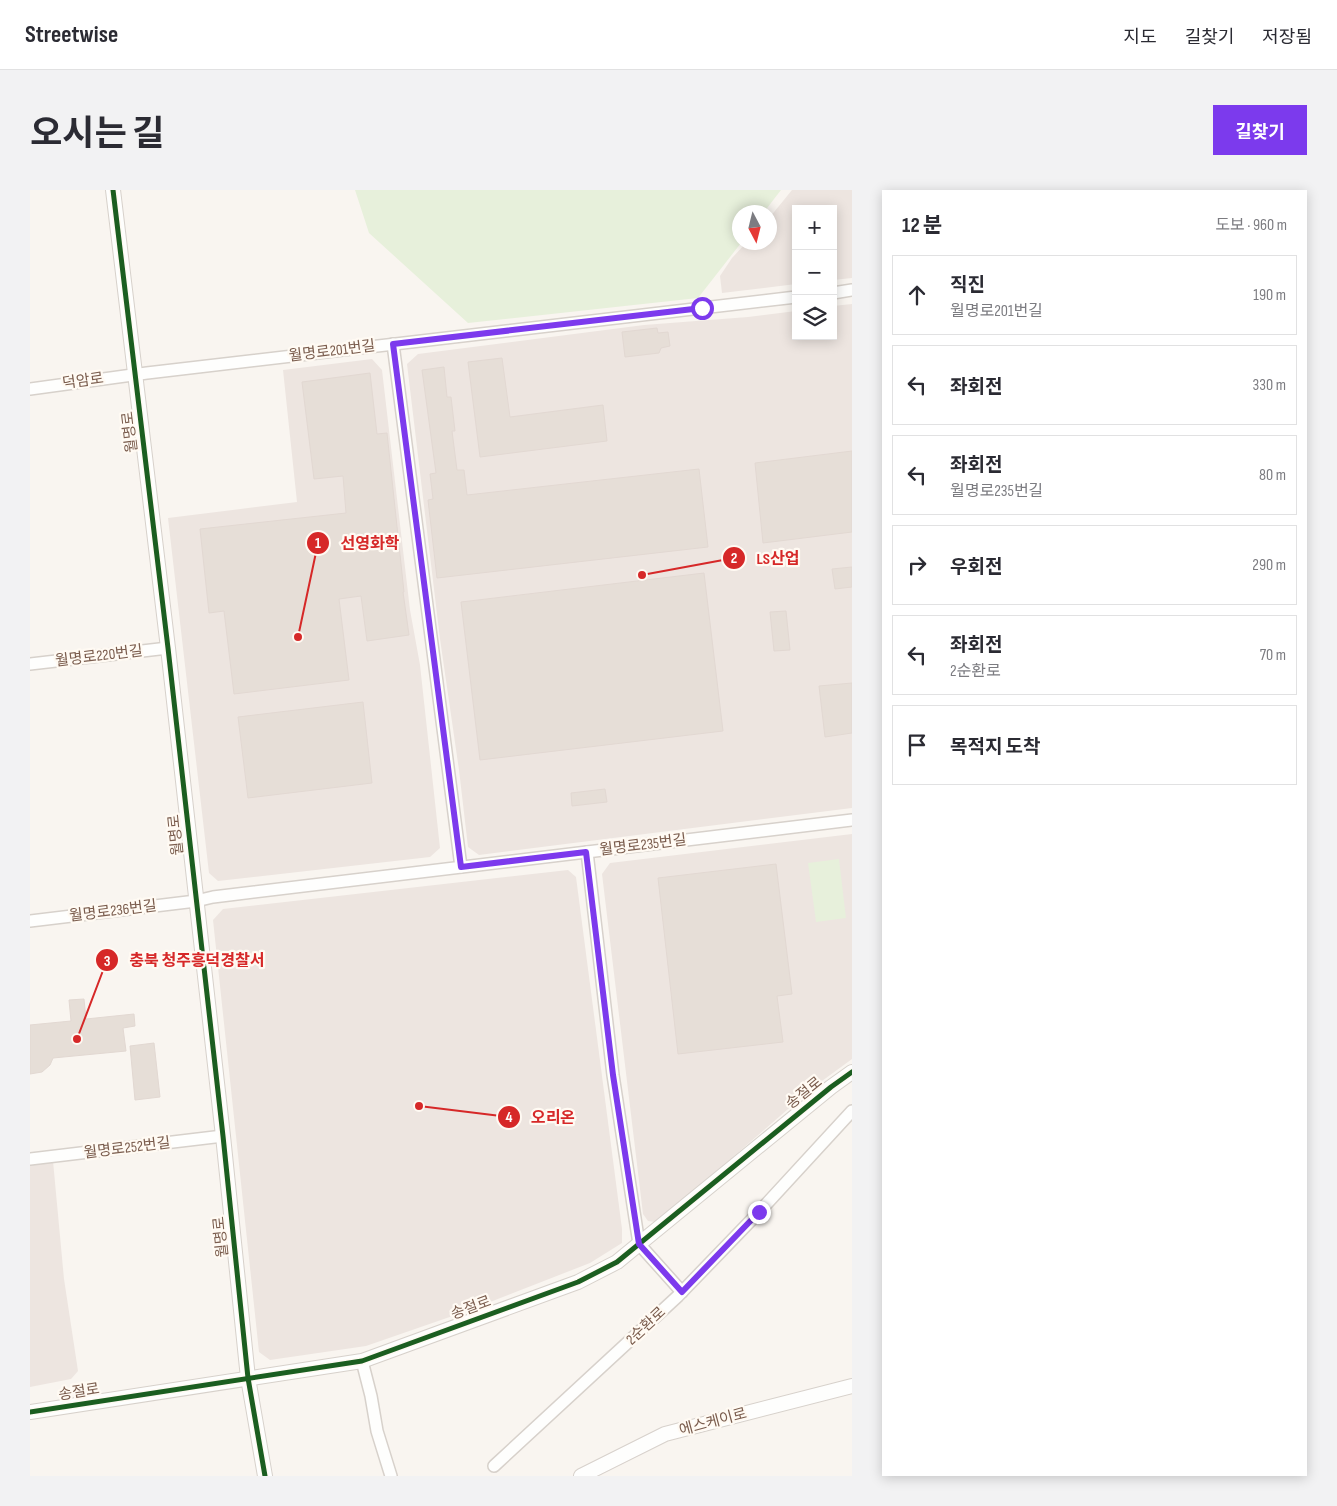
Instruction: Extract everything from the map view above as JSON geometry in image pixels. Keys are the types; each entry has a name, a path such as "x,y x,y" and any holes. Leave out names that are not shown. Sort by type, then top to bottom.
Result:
{"street":[{"name":"월명로","path":"113,190 168,648 223,1136 248,1378 265,1476"},
{"path":"837,292 852,290"},
{"name":"월명로201번길","path":"136,374 792,297"},
{"path":"393,344 461,867"},
{"name":"덕암로","path":"30,386 136,374"},
{"name":"월명로220번길","path":"30,664 168,648"},
{"name":"월명로235번길","path":"196,901 222,896 852,820"},
{"path":"586,852 613,1075 639,1244 682,1292"},
{"name":"월명로236번길","path":"30,921 196,901"},
{"name":"송절로","path":"30,1412 362,1361 578,1282 618,1262 830,1087 852,1072"},
{"name":"2순환로","path":"494,1466 682,1292 852,1111"},
{"name":"월명로252번길","path":"30,1159 223,1136"},
{"path":"362,1361 377,1431 391,1476"},
{"name":"에스케이로","path":"581,1476 665,1434 852,1386"}],"shaded area":[{"path":"792,190 852,190 852,278 837,280 837,205 792,205 792,284 722,293 720,276 739,250 777,250 777,208"},
{"path":"852,304 852,808 479,855 468,847 440,639 407,364 418,354 644,325 792,312 792,340 837,340 837,306"},
{"path":"372,359 382,370 410,610 420,665 440,848 430,857 218,881 209,873 168,518 297,502 283,370"},
{"path":"852,834 852,1059 811,1089 662,1219 655,1222 648,1221 643,1214 602,874 610,863"},
{"path":"568,870 576,877 622,1229 622,1243 590,1263 467,1311 366,1346 270,1360 259,1352 213,920 223,909"},
{"path":"53,1161 64,1279 78,1371 71,1379 30,1387 30,1163"}],"green space":[{"path":"355,190 781,190 769,205 732,205 732,250 736,250 698,298 468,323 369,233"},
{"path":"839,859 846,918 816,922 808,863"}],"building":[{"path":"657,328 658,333 668,332 670,346 661,348 659,353 625,357 622,332"},
{"path":"502,358 510,417 603,405 607,441 480,457 468,362"},
{"path":"444,367 447,397 451,397 455,431 452,431 457,470 464,470 467,495 699,469 708,547 437,578 428,500 433,499 430,474 436,473 422,370"},
{"path":"370,373 377,434 387,433 409,635 367,641 361,596 339,599 349,680 234,694 224,611 209,613 200,529 346,513 343,476 314,479 302,382"},
{"path":"852,451 852,532 763,543 755,463"},
{"path":"852,567 852,587 835,589 832,569"},
{"path":"704,573 723,731 480,760 461,602"},
{"path":"786,611 790,650 774,651 770,612"},
{"path":"852,683 852,733 825,737 819,686"},
{"path":"363,702 372,783 248,798 238,717"},
{"path":"605,789 607,802 572,806 571,793"},
{"path":"776,864 792,994 777,996 783,1042 678,1054 658,878"},
{"path":"84,999 86,1019 134,1014 135,1026 123,1028 126,1051 53,1058 50,1065 42,1072 30,1074 30,1025 71,1021 69,1000"},
{"path":"154,1043 160,1097 135,1100 130,1046"}],"cycle path":[{"path":"113,190 168,648 223,1136 248,1378 265,1476"},
{"path":"30,1412 362,1361 578,1282 617,1262 831,1087 852,1072"}],"place":[{"name":"LS산업","path":"642,575"},
{"name":"선영화학","path":"298,637"},
{"name":"충북 청주흥덕경찰서","path":"77,1039"},
{"name":"오리온","path":"419,1106"}],"route":[{"path":"702,308 393,344 461,867 586,852 613,1075 639,1244 682,1292 759,1212"}]}
